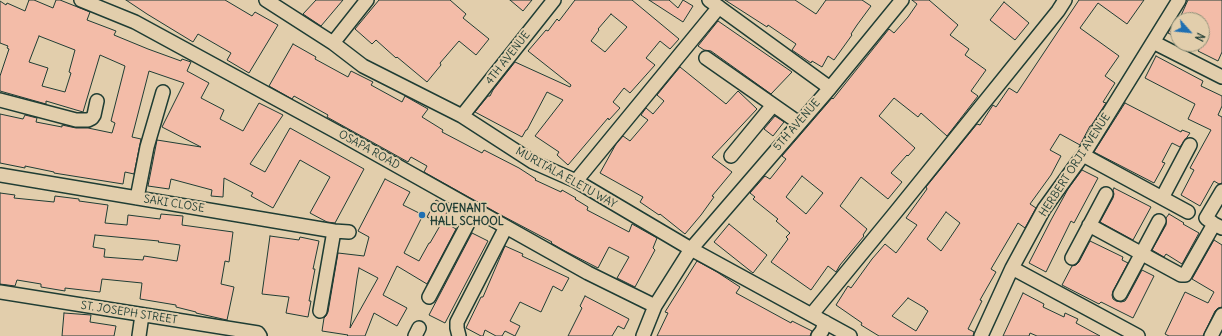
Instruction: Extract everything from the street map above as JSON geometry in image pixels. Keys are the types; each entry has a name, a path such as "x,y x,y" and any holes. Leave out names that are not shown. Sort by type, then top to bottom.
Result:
{"street":[{"name":"OSAPA ROAD","path":"81,0 135,22 337,132 588,273 655,306"},
{"name":"MURITALA ELETU WAY","path":"266,0 333,43 363,66 462,116 533,162 576,181 691,249 850,336"},
{"path":"333,43 367,0"},
{"name":"4TH AVENUE","path":"462,116 554,0"},
{"name":"HERBERT ORJI AVENUE","path":"981,336 1012,268 1044,209 1083,155 1179,0"},
{"name":"5TH AVENUE","path":"643,336 655,306 691,249 830,88 894,3"},
{"path":"576,181 714,4 830,88"},
{"path":"812,314 900,207 1061,5"},
{"path":"1153,42 1222,77"},
{"path":"706,58 799,123"},
{"path":"137,198 147,147 164,92"},
{"path":"0,100 76,120 88,120 92,118 97,101"},
{"path":"731,156 773,105"},
{"path":"1162,198 1190,145"},
{"path":"1083,155 1188,212"},
{"name":"SAKI CLOSE","path":"0,175 334,231 348,232"},
{"path":"1090,225 1141,254 1181,275 1184,275 1218,226 1206,218 1222,190"},
{"path":"1072,258 1106,194"},
{"path":"429,297 475,210"},
{"path":"1120,294 1159,221"},
{"path":"459,336 457,322 506,227"},
{"path":"320,311 334,231"},
{"path":"1012,268 1138,336"},
{"name":"ST. JOSEPH STREET","path":"0,292 259,335"},
{"path":"139,336 142,315"},
{"path":"1211,336 1222,315"},
{"path":"818,336 822,331 825,322"}],"building":[{"path":"29,0 34,0 53,8 56,0 60,0 90,12 87,20 116,31 114,35 181,61 182,59 191,62 187,71 209,83 201,98 224,110 220,119 243,131 259,103 283,115 250,164 265,172 290,128 364,169 335,223 327,222 310,213 330,177 300,160 273,208 251,196 253,193 224,178 223,197 211,196 212,190 171,179 169,189 148,186 157,140 201,147 162,127 184,83 149,71 132,137 141,139 134,174 125,172 123,184 54,173 25,166 25,168 0,163 0,114 23,119 25,115 37,118 36,122 62,127 62,125 76,128 88,128 112,133 115,123 111,121 125,66 100,55 83,112 46,101 46,104 0,91 0,76 9,49 7,48 8,46 0,43 0,1 6,5 7,3 25,11","holes":["39,36 75,50 69,72 71,73 65,92 42,86 48,68 29,62"]},
{"path":"126,0 225,0 252,16 255,12 278,25 249,73 227,60 231,53 198,34 193,42"},
{"path":"316,0 343,0 321,26 303,14"},
{"path":"379,0 450,0 466,14 463,18 489,39 476,55 459,41 440,63 441,65 427,82 376,40 372,44 355,29"},
{"path":"510,0 532,0 523,11"},
{"path":"575,0 632,0 679,39 670,49 660,41 646,58 655,65 630,93 624,88 613,102 620,108 609,120 608,118 568,165 557,155 559,152 535,136 563,100 547,92 522,137 475,112 488,96 490,96 515,62 570,87 571,85 528,51 546,30 548,31 557,19 559,21","holes":["611,14 627,27 605,52 591,41 599,30 598,29"]},
{"path":"649,0 669,0 678,8 683,0 693,6 683,22"},
{"path":"725,0 795,0 816,14 826,0 862,0 871,6 834,60 828,56 822,67 812,61 811,63 792,50 796,44 768,25 767,27"},
{"path":"912,0 929,0 958,25 950,35 969,49 965,55 986,70 971,91 978,96 947,136 921,113 918,117 894,98 879,116 915,148 891,173 902,182 888,199 861,177 840,206 867,229 863,235 864,236 836,272 828,266 811,290 771,262 788,239 786,237 790,233 776,221 778,219 753,199 755,197 750,193 765,176 770,179 786,159 782,156 832,98 833,99 889,29 894,33 917,4","holes":["802,176 823,193 806,214 786,197"]},
{"path":"1079,0 1144,0 1127,24 1098,3 1080,28 1119,56 1105,76 1115,83 1103,102 1106,103 1090,126 1080,145 1060,134 1050,150 1061,156 1051,175 1030,204 1036,208 1025,228 1018,223 991,269 996,272 980,300 982,301 968,329 974,332 973,336 879,336 861,325 862,323 836,305 848,286 851,288 885,244 896,253 917,225 906,218 927,189 926,187 977,124 980,125 993,105 996,107 1009,88 1017,93","holes":["946,212 960,223 941,251 927,239","908,298 928,311 916,331 892,316"]},
{"path":"1188,0 1222,0 1222,52 1218,61 1200,52 1210,52 1210,12 1183,12"},
{"path":"1004,2 1029,23 1015,40 990,20"},
{"path":"718,21 792,72 771,94 711,51 704,50 698,46"},
{"path":"293,44 316,57 315,59 348,77 351,71 373,82 371,85 402,102 405,96 428,109 422,117 443,130 442,132 482,153 484,150 519,168 536,179 535,180 561,192 562,190 588,207 587,210 629,232 632,224 657,238 653,248 655,250 635,287 617,278 629,257 609,247 598,268 424,172 427,166 411,157 408,162 327,117 328,115 294,96 292,99 269,86"},
{"path":"1156,56 1203,81 1201,86 1222,96 1222,106 1218,115 1222,117 1222,183 1219,184 1214,181 1200,206 1181,195 1194,170 1190,168 1211,130 1188,119 1195,104 1145,78"},
{"path":"680,67 726,104 738,91 757,109 712,157 732,172 712,196 714,197 685,234 660,214 659,215 640,202 643,197 600,173 616,144 623,136 630,141 648,120 641,115 646,108 653,114 664,101 657,95"},
{"path":"1125,103 1181,132 1182,130 1190,133 1180,147 1172,143 1162,162 1165,163 1154,183 1094,152"},
{"path":"775,116 784,122 773,136 764,129"},
{"path":"1082,170 1098,178 1074,223 1071,221 1046,272 1029,263 1068,189"},
{"path":"385,179 410,192 403,205 423,215 404,253 419,261 430,243 441,224 427,217 436,200 450,207 442,221 456,229 427,284 397,266 383,295 407,308 397,326 374,313 365,336 347,336 348,335 322,331 324,318 328,312 338,253 364,256 369,237 358,231","holes":["359,268 378,278 350,328"]},
{"path":"1114,188 1151,207 1133,240 1100,222 1113,198"},
{"path":"0,193 15,195 14,198 54,202 55,196 108,205 105,223 127,225 128,215 160,219 161,214 183,216 182,225 233,232 229,262 225,261 221,284 234,287 227,320 196,313 176,307 176,305 140,299 142,283 102,279 100,292 65,288 65,291 41,287 41,284 17,280 15,286 0,284","holes":["95,235 159,241 158,242 180,245 177,261 144,256 143,260 104,257 105,249 93,247"]},
{"path":"1169,214 1199,233 1182,264 1166,254 1164,257 1152,250 1166,225 1166,218"},
{"path":"729,224 767,255 753,273 714,242"},
{"path":"472,233 488,241 445,323 429,315"},
{"path":"270,236 299,240 300,237 319,241 313,269 315,269 309,301 311,301 308,317 286,313 289,297 262,294"},
{"path":"1214,240 1222,245 1222,307 1215,311 1203,336 1169,336 1165,334 1185,292 1208,303 1214,292 1192,279"},
{"path":"1090,241 1123,257 1122,260 1128,263 1113,291 1113,299 1116,301 1125,301 1142,270 1154,276 1133,318 1101,302 1099,304 1062,285 1072,266 1079,262"},
{"path":"505,246 523,254 522,256 569,278 562,291 553,286 541,312 520,302 510,321 520,326 515,336 505,331 502,336 496,336 485,330 483,336 481,336 466,328 481,297 483,297"},
{"path":"697,261 740,287 736,293 791,323 792,321 812,331 810,336 657,336 668,313 665,312"},
{"path":"1023,293 1044,304 1043,307 1064,317 1065,313 1078,319 1076,323 1100,336 1037,336 1030,333 1029,336 1003,336"},
{"path":"585,296 629,319 624,329 618,326 612,336 568,336 582,308 580,306"},
{"path":"64,313 91,315 90,322 116,326 114,336 62,336"}],"place":[{"name":"COVENANT HALL SCHOOL","path":"422,215"}]}
